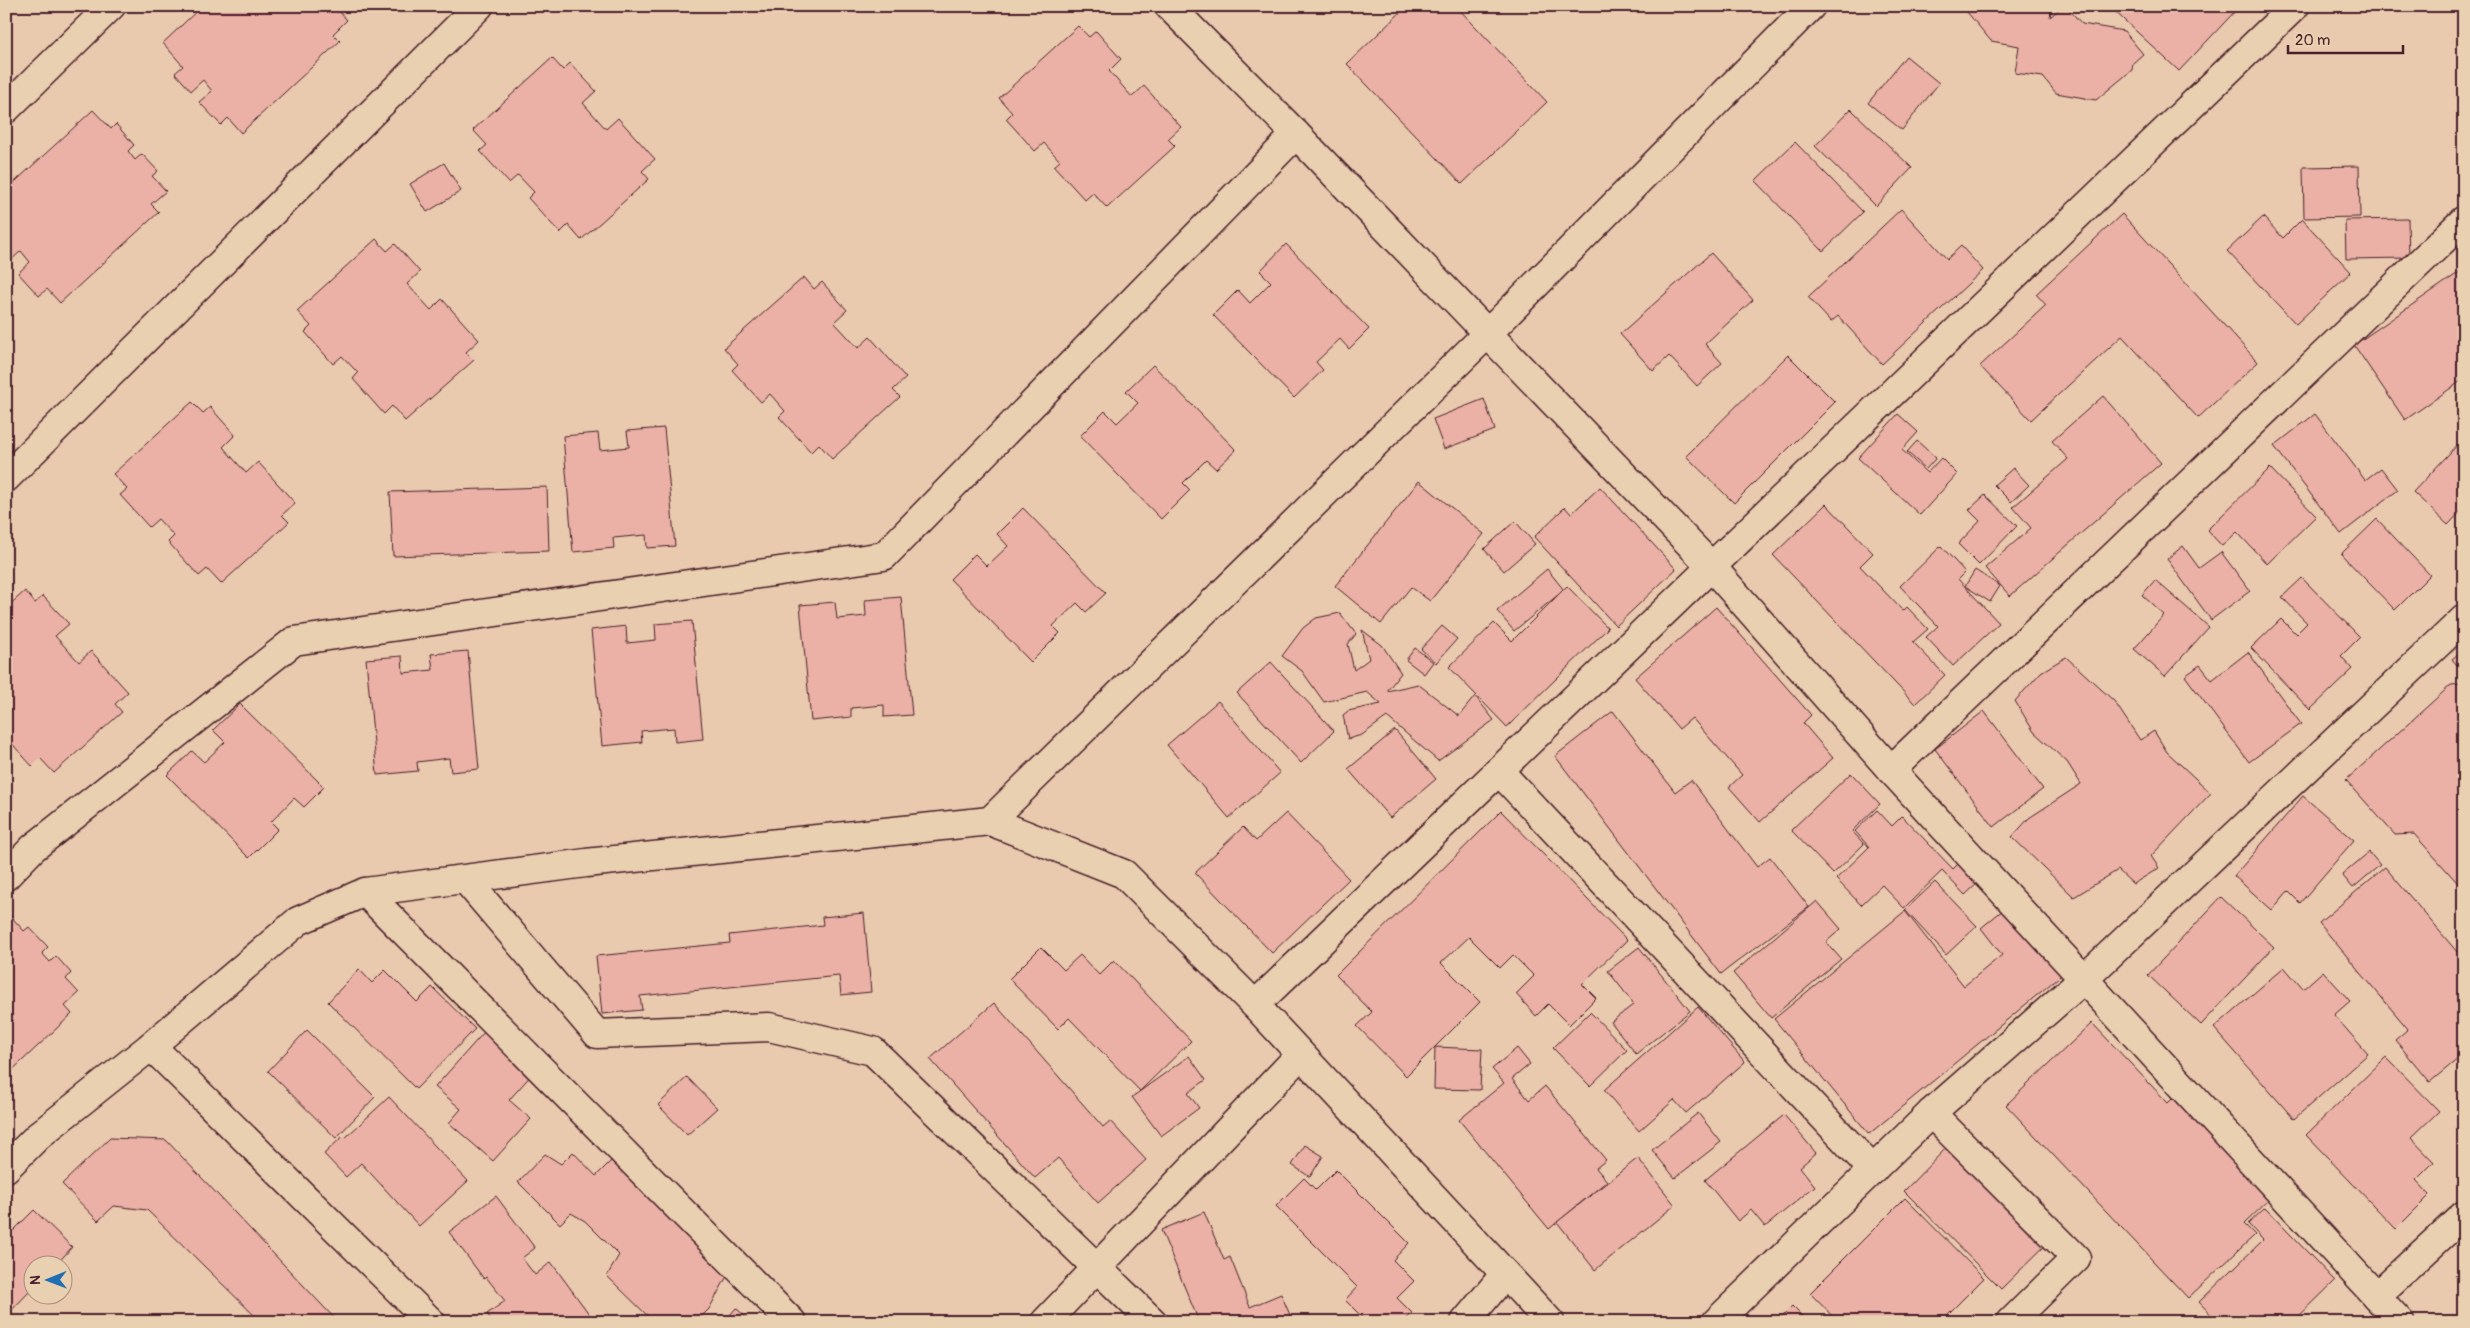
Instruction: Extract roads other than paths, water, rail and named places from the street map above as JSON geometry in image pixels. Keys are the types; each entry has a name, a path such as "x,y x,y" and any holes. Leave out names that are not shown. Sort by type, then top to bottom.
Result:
{"street":[{"path":"6,109 111,6"},
{"path":"6,478 479,6"},
{"path":"1169,6 1296,134 1711,566 1891,770 2085,978 2400,1322"},
{"path":"990,821 1487,334 1811,6"},
{"path":"1255,1005 2295,6"},
{"path":"6,876 33,848 294,641 884,556 1296,134"},
{"path":"1891,770 2464,220"},
{"path":"1716,1322 1931,1113 2085,978 2464,619"},
{"path":"1499,771 1873,1170"},
{"path":"6,1168 38,1136 151,1046 298,921 365,892 586,863 990,821 1124,874 1255,1005 1299,1056 1550,1322"},
{"path":"466,880 596,1034 768,1027 873,1051 1153,1322"},
{"path":"365,892 792,1322"},
{"path":"151,1046 431,1322"},
{"path":"1045,1322 1299,1056"},
{"path":"1931,1113 2076,1258 2011,1322"},
{"path":"2376,1296 2464,1215"},
{"path":"1465,1322 1505,1274"}]}
